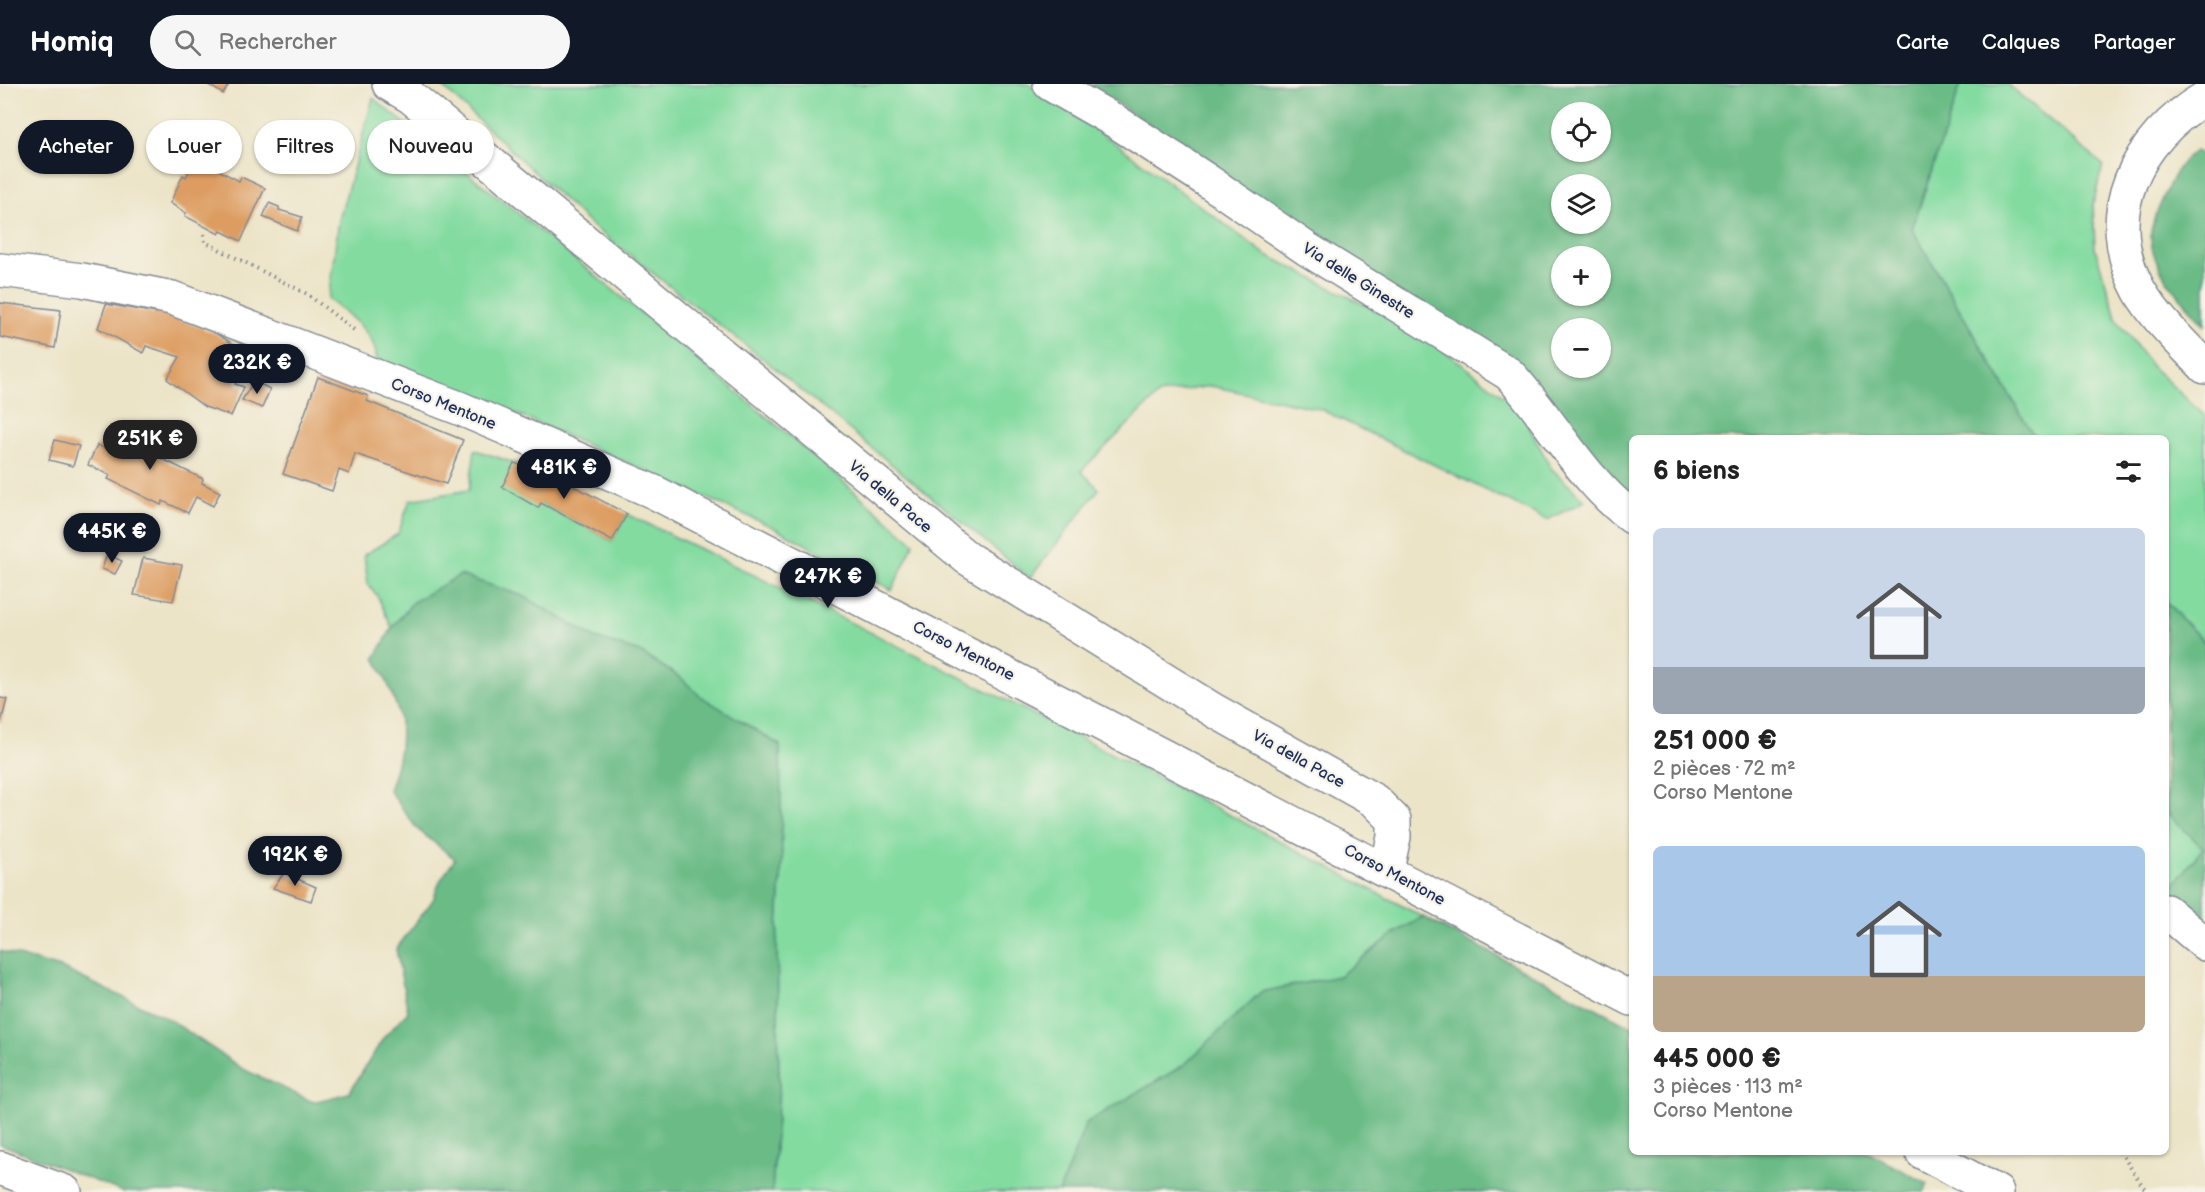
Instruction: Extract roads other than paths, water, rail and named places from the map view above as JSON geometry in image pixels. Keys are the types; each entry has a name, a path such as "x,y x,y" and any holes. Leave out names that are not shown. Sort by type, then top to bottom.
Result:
{"main road":[{"name":"Via della Pace","path":"389,84 420,104 967,558 1215,711 1375,801 1394,820 1394,837 1387,869"},
{"name":"Via delle Ginestre","path":"1050,84 1115,121 1307,249 1509,374 1532,398 1571,456 1612,502 1629,515"},
{"path":"2205,98 2176,117 2154,141 2132,174 2123,202 2122,231 2129,262 2140,290 2205,367"},
{"name":"Corso Mentone","path":"0,270 82,280 172,298 459,408 665,497 1387,869 1629,997"},
{"path":"2169,914 2205,944"},
{"path":"1928,1155 1997,1192"},
{"path":"0,1168 65,1192"}]}
